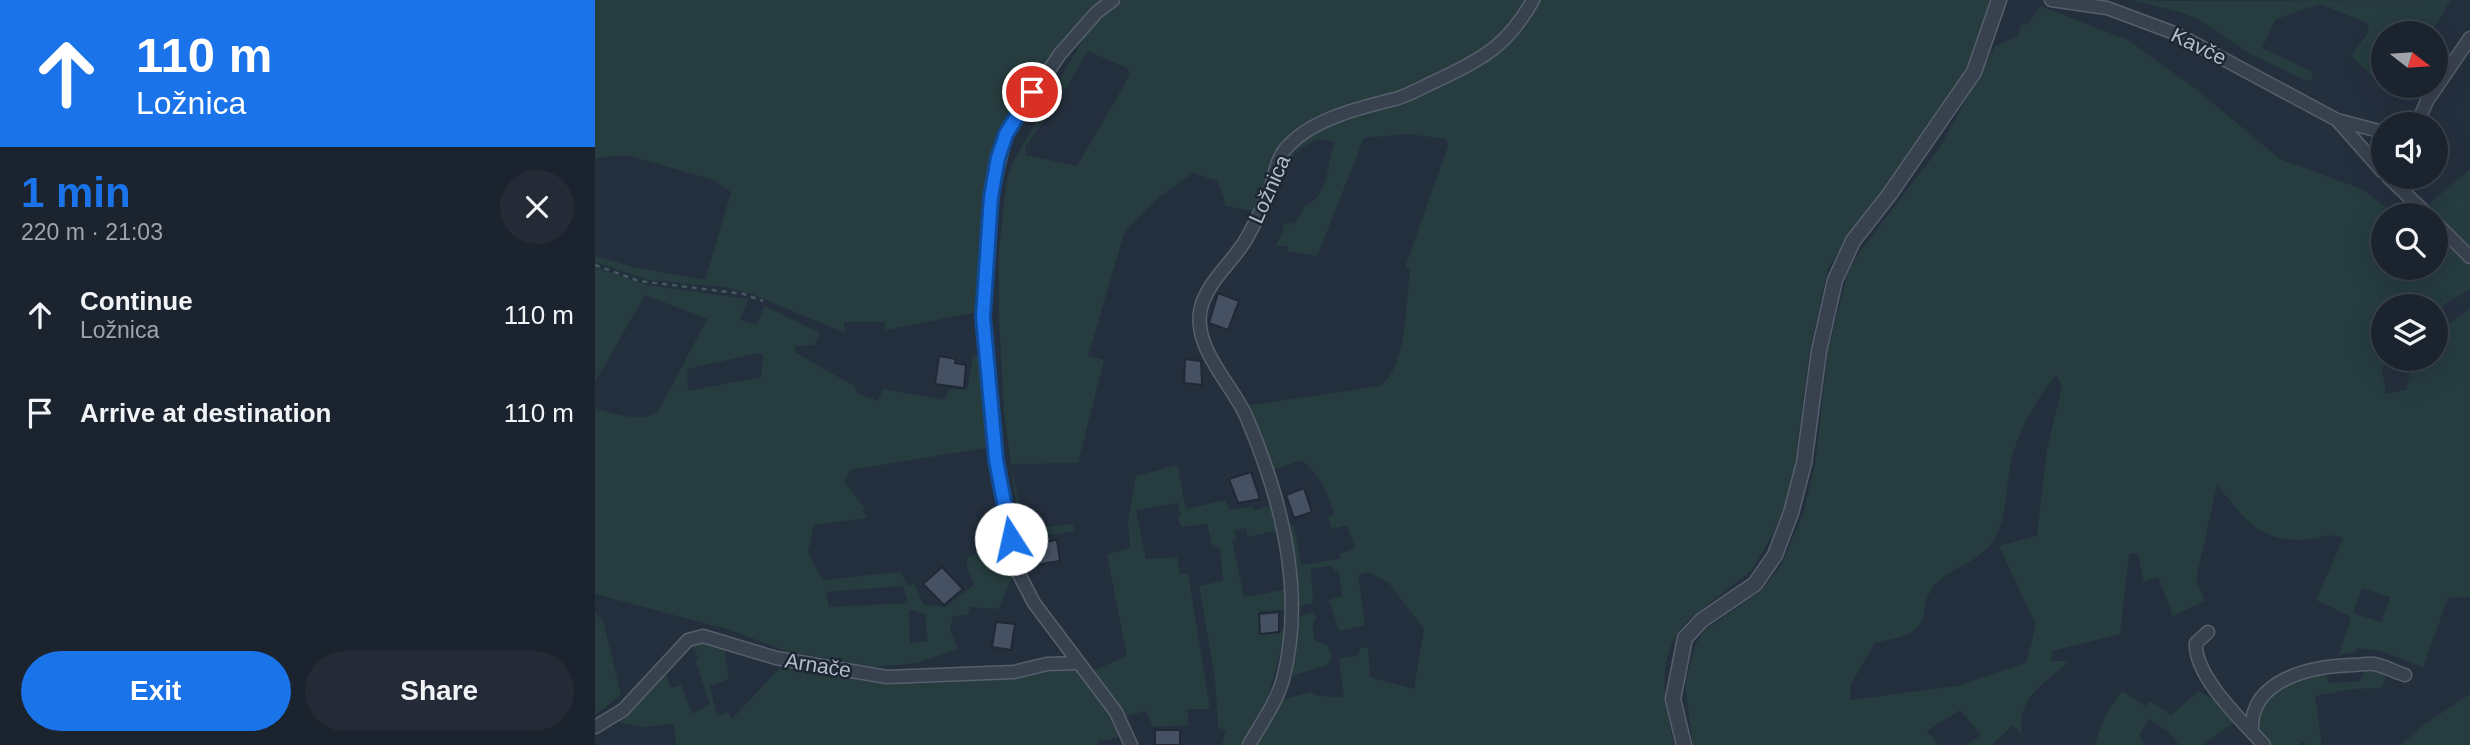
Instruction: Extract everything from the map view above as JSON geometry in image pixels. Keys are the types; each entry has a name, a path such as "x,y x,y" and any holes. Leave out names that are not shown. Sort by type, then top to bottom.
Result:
{"street":[{"path":"1113,0 1097,12 1060,54 1006,134 991,197 983,317 996,460 1020,576 1034,603 1116,712 1131,745"},
{"name":"Ložnica","path":"1249,745 1283,681 1291,598 1290,565 1273,489 1245,414 1202,340 1202,303 1221,270 1244,242 1269,195 1277,163 1289,145 1316,127 1359,107 1398,98 1481,60 1502,44 1533,0"},
{"path":"1684,745 1673,699 1685,638 1702,620 1755,584 1775,555 1791,513 1804,463 1819,351 1835,280 1853,241 1889,195 1974,72 1999,0"},
{"name":"Kavče","path":"2051,0 2107,8 2177,34 2337,120 2371,129"},
{"path":"2422,112 2470,38"},
{"name":"Kavče","path":"2337,120 2371,158"},
{"path":"2401,189 2415,203"},
{"path":"2448,235 2470,257"},
{"path":"2208,632 2196,643 2195,655 2223,699 2264,745"},
{"name":"Arnače","path":"595,727 623,710 688,640 703,636 776,659 887,677 1014,672 1047,664 1079,663"},
{"path":"2252,731 2252,720 2260,698 2270,688 2306,671 2323,666 2373,664 2405,675"}],"path":[{"path":"595,265 639,281 744,294 763,301"}],"green space":[{"path":"595,0 1105,0 1041,70 1003,130 987,189 979,308 973,313 886,330 884,322 844,322 845,333 752,294 723,287 648,280 595,262 595,256 633,267 705,280 731,192 714,180 626,155 595,158"},
{"path":"1123,0 1528,0 1510,29 1486,51 1394,95 1320,123 1271,164 1254,211 1226,206 1218,181 1193,173 1158,198 1125,231 1088,356 1104,360 1078,463 1011,464 1023,520 1036,528 1073,524 1074,531 1035,538 1031,531 1020,533 1004,411 999,317 999,248 1007,180 1013,162 1090,27","holes":["1088,51 1127,68 1130,75 1077,166 1026,155 1025,147 1057,103"]},
{"path":"1539,0 1994,0 1967,70 1928,128 1852,230 1828,269 1810,348 1794,470 1786,504 1771,538 1752,570 1687,621 1670,649 1666,665 1665,697 1674,745 1253,745 1278,701 1311,692 1318,696 1344,697 1339,659 1359,655 1360,648 1368,647 1370,677 1414,689 1424,629 1388,582 1367,572 1358,575 1365,625 1339,631 1329,600 1342,596 1339,572 1334,571 1332,566 1311,568 1313,603 1295,607 1287,526 1294,525 1301,565 1340,559 1340,554 1355,548 1347,525 1331,529 1328,517 1334,514 1329,498 1314,472 1302,460 1270,471 1244,406 1380,386 1389,377 1396,365 1404,333 1410,270 1405,267 1448,146 1446,139 1408,134 1364,138 1317,256 1288,251 1287,246 1275,246 1283,233 1283,226 1289,222 1294,225 1304,207 1319,194 1335,142 1315,140 1285,160 1298,144 1320,129 1349,115 1475,67 1496,55 1515,37"},
{"path":"2132,0 2452,0 2439,21 2371,21 2371,75 2351,56 2369,31 2367,23 2320,4 2276,19 2262,48 2313,72 2312,79 2307,81 2250,54 2203,22 2183,13"},
{"path":"2041,6 2128,40 2196,89 2280,159 2362,189 2380,203 2371,203 2371,280 2448,280 2448,241 2470,262 2470,289 2448,301 2448,294 2371,294 2371,371 2382,371 2386,394 2406,390 2410,371 2448,371 2448,325 2470,309 2470,597 2448,598 2423,667 2380,651 2357,648 2355,652 2339,655 2351,617 2316,600 2343,538 2331,536 2293,540 2266,534 2246,519 2217,485 2196,580 2205,601 2173,616 2158,577 2144,582 2138,553 2129,554 2120,634 2052,651 2051,661 2069,661 2041,685 2027,703 2021,724 2023,737 2013,725 1992,745 1966,745 1981,735 1960,710 1927,731 1939,745 1693,745 1685,685 1696,643 1705,630 1762,590 1781,565 1803,514 1815,464 1828,350 1848,272 1861,250 1940,147 1995,46 2018,36 2021,25 2028,24","holes":["2056,375 2062,386 2047,449 2037,536 1999,546 2036,625 2026,663 1957,686 1850,700 1851,684 1875,643 1906,635 1918,627 1933,587 1948,574 1982,553 1995,538 2003,518 2016,443 2031,412","2362,588 2390,597 2381,622 2353,613"]},
{"path":"2470,169 2470,251 2448,227 2448,203 2430,203"},
{"path":"595,267 647,285 748,299 740,320 756,325 765,306 820,333 814,345 796,346 795,352 854,386 859,394 878,401 883,389 944,400 950,389 967,390 973,356 984,356 991,447 851,470 844,481 865,508 863,511 867,518 814,525 808,552 822,580 900,572 909,586 914,583 924,605 945,607 974,585 966,564 968,557 993,543 1004,545 1016,570 998,609 970,607 968,615 953,616 950,630 958,649 916,663 877,667 788,652 730,630 595,594 595,408 635,417 658,412 707,319 645,295 595,382","holes":["758,353 763,355 761,377 688,391 687,369","903,586 908,603 829,607 826,592","909,609 925,614 928,641 910,643"]},
{"path":"1177,465 1186,509 1225,500 1230,510 1252,506 1255,510 1272,505 1280,530 1248,537 1246,528 1234,531 1237,539 1232,540 1244,597 1288,589 1288,610 1259,611 1262,633 1286,631 1267,701 1242,745 1222,745 1226,730 1218,728 1215,678 1199,586 1223,581 1220,547 1213,547 1207,524 1181,527 1177,517 1181,516 1178,503 1136,510 1146,559 1177,557 1180,574 1188,573 1210,709 1187,709 1189,725 1153,727 1146,711 1123,717 1094,670 1127,656 1107,554 1130,548 1128,521 1136,476"},
{"path":"1312,612 1317,617 1313,623 1314,640 1327,645 1333,657 1327,665 1292,676 1287,673 1295,617"},
{"path":"595,613 603,621 621,695 595,715"},
{"path":"707,641 724,645 729,679 710,686 717,716 728,712 732,719 785,662 851,676 1017,678 1052,668 1076,665 1108,706 1119,733 1117,738 1099,741 1097,745 676,745 674,724 642,727 620,723 620,718 666,674 671,688 681,685 692,714 710,704 692,644"},
{"path":"2367,661 2383,665 2385,680 2382,688 2353,689 2315,696 2322,745 2306,745 2303,742 2299,745 2268,745 2250,716 2293,672 2322,662 2329,683 2360,681"},
{"path":"2122,691 2145,706 2150,701 2171,715 2199,691 2221,704 2236,721 2203,745 2179,745 2170,733 2149,719 2139,735 2144,742 2142,745 2094,745 2107,712"},
{"path":"2470,694 2470,745 2401,745 2422,726"}],"building":[{"path":"1218,293 1239,301 1228,330 1209,323"},
{"path":"939,356 956,359 955,363 966,365 964,388 935,384"},
{"path":"1185,359 1201,361 1202,385 1184,383"},
{"path":"1251,472 1260,499 1238,503 1229,479"},
{"path":"1304,488 1312,512 1294,518 1286,495"},
{"path":"1057,540 1060,561 1035,565 1032,543"},
{"path":"942,567 963,589 944,605 923,584"},
{"path":"1279,612 1279,632 1260,634 1259,614"},
{"path":"996,622 1015,624 1011,650 992,647"},
{"path":"1155,730 1180,730 1180,745 1155,745"}],"route":[{"path":"1011,539 996,460 983,317 991,197 998,158 1006,134 1032,92"}]}
